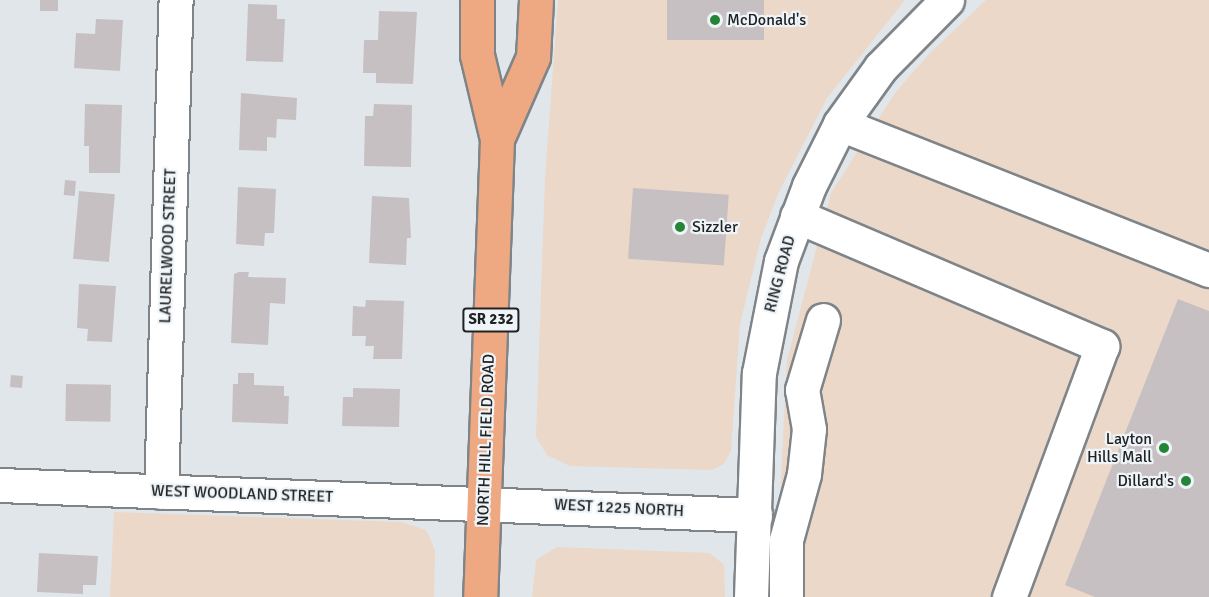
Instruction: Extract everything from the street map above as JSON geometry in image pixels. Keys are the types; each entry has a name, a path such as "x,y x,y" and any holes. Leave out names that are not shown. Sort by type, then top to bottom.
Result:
{"main road":[{"name":"SR 232","path":"477,0 477,55 498,139"},
{"name":"SR 232","path":"498,139 532,57 536,0"},
{"name":"NORTH HILL FIELD ROAD","path":"480,597 498,139"}],"street":[{"name":"LAURELWOOD STREET","path":"161,492 176,0"},
{"name":"RING ROAD","path":"751,597 761,354 778,272 797,216 840,124 881,67 946,0"},
{"path":"840,124 1209,270"},
{"path":"797,216 1102,346 1009,597"},
{"path":"786,597 786,540 804,474 809,429 802,390 823,321"},
{"name":"WEST WOODLAND STREET","path":"0,485 483,502"},
{"name":"WEST 1225 NORTH","path":"483,502 755,515"}],"shaded area":[{"path":"558,0 905,0 827,98 779,192 761,238 740,324 731,451 724,464 712,470 570,466 547,455 536,437 545,178"},
{"path":"986,0 1209,0 1209,597 775,597 787,360 831,193 895,93 929,54"},
{"path":"114,512 401,522 426,530 435,550 434,597 110,597"},
{"path":"557,547 710,553 724,565 725,597 532,597 536,560"}],"building":[{"path":"40,0 58,0 58,11 40,11"},
{"name":"McDonald's","path":"667,0 764,0 764,40 667,40"},
{"path":"248,4 277,5 277,19 285,19 283,62 246,61"},
{"path":"379,11 417,12 413,84 376,83 376,73 363,73 364,40 378,40"},
{"path":"96,19 123,20 120,71 74,68 76,33 95,34"},
{"path":"241,93 297,98 296,120 277,119 276,138 267,137 267,151 239,150"},
{"path":"85,104 122,105 120,173 89,173 89,146 84,146"},
{"path":"374,104 412,105 411,167 364,166 365,116 373,116"},
{"path":"65,180 76,181 75,196 64,195"},
{"path":"238,187 276,189 274,233 265,233 264,246 236,244"},
{"name":"Sizzler","path":"633,188 729,195 724,266 628,259"},
{"path":"79,191 115,194 109,262 73,259"},
{"path":"372,196 409,198 411,238 407,238 406,265 369,263"},
{"path":"249,272 248,277 286,278 285,304 270,303 268,345 231,343 234,274"},
{"path":"79,284 116,286 112,342 87,341 88,329 77,328"},
{"name":"Layton Hills Mall","path":"1178,299 1209,311 1209,597 1095,597 1065,585"},
{"path":"366,300 404,301 402,359 373,359 374,346 365,346 366,336 352,336 353,306 365,307"},
{"path":"238,373 254,373 254,385 284,386 284,396 289,396 288,424 232,422 233,384 238,384"},
{"path":"11,375 23,376 22,388 10,387"},
{"path":"66,384 111,385 110,422 65,421"},
{"path":"353,388 400,389 399,427 342,426 343,397 353,397"},
{"path":"39,553 98,556 96,585 83,585 83,594 37,592"}],"place":[{"name":"McDonald's","path":"715,20"},
{"name":"Sizzler","path":"680,227"},
{"name":"Layton Hills Mall","path":"1164,448"},
{"name":"Dillard's","path":"1186,481"}]}
